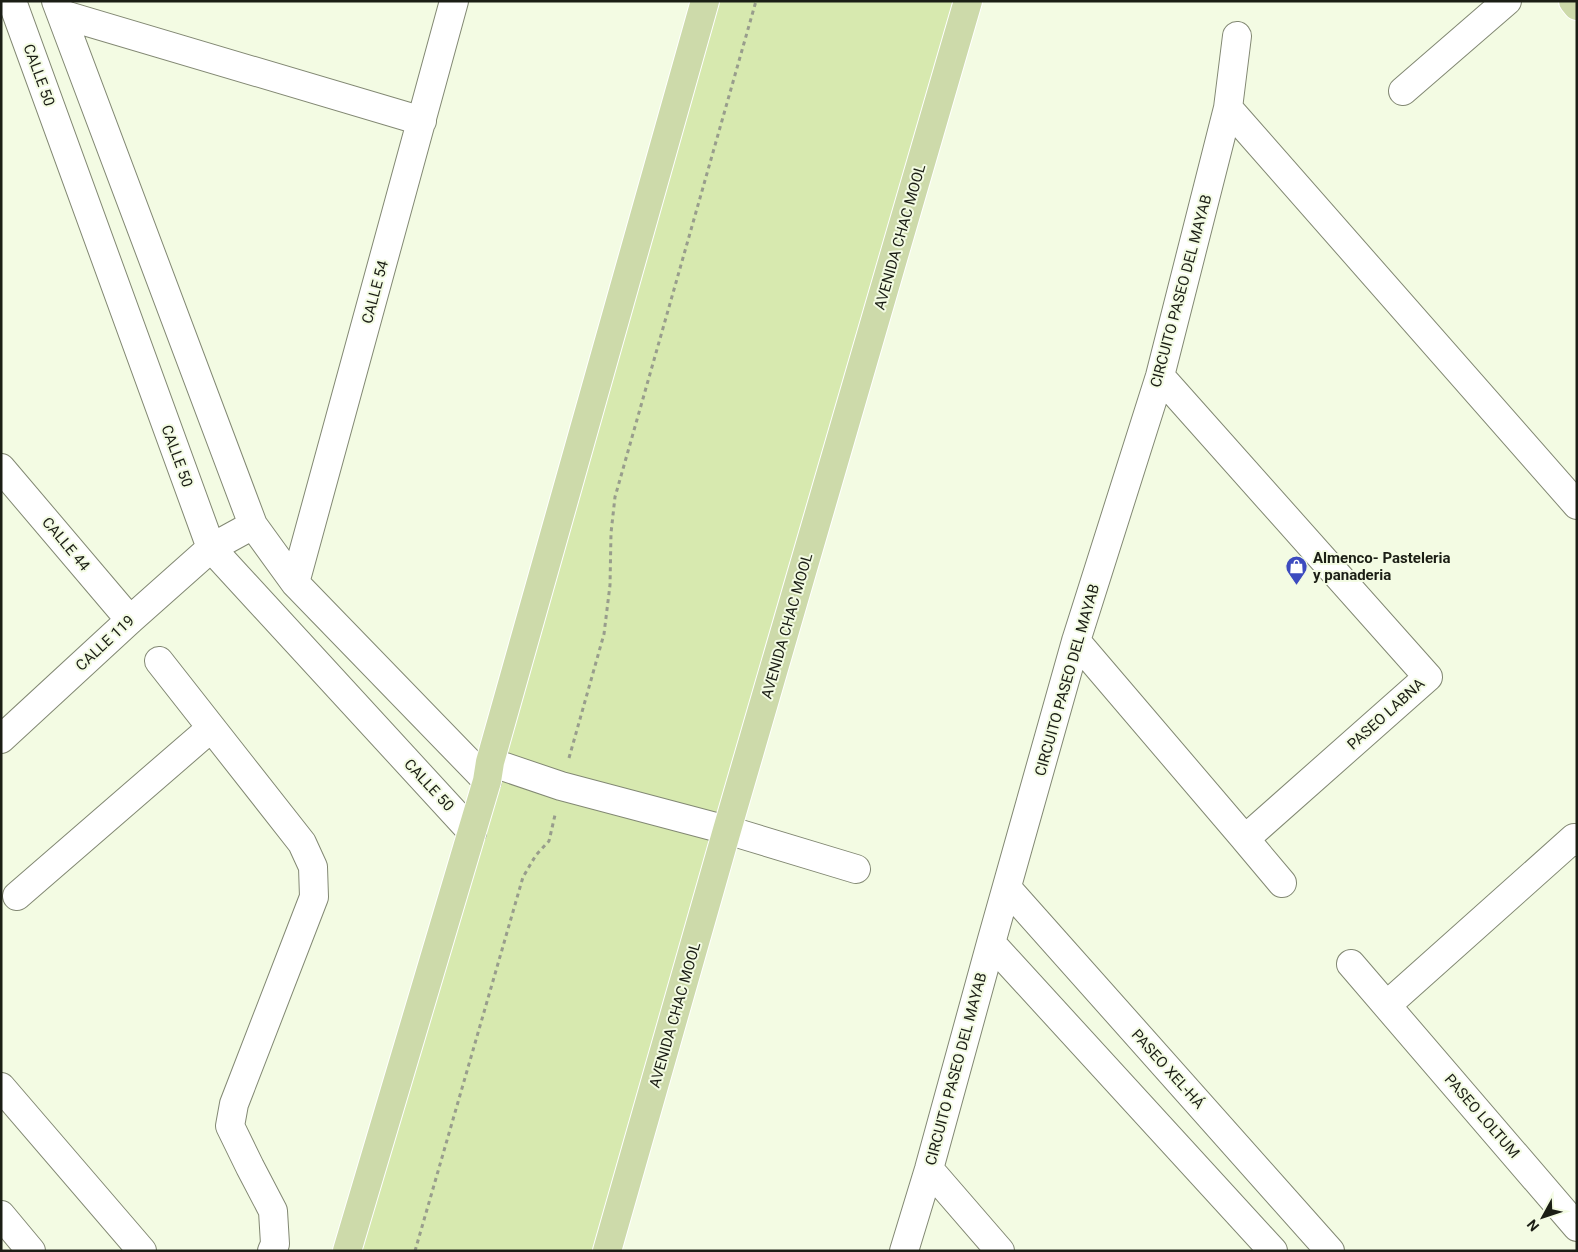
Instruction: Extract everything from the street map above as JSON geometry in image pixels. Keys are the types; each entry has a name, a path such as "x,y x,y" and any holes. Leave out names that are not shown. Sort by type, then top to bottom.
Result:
{"main road":[{"path":"347,1251 472,832 705,1"},
{"name":"AVENIDA CHAC MOOL","path":"607,1251 727,830 968,1"},
{"path":"1573,1 1577,6"}],"street":[{"name":"CALLE 50","path":"12,1 211,548 472,832"},
{"name":"CALLE 54","path":"295,583 454,1"},
{"path":"1403,91 1507,1"},
{"path":"58,8 422,121"},
{"path":"58,8 253,525 295,583 488,771 561,786 727,830 856,869"},
{"name":"CIRCUITO PASEO DEL MAYAB","path":"904,1251 929,1169 1076,641 1160,376 1228,108 1237,36"},
{"path":"1228,108 1577,505"},
{"name":"PASEO LABNA","path":"1160,376 1428,677 1245,839"},
{"name":"CALLE 44","path":"1,468 130,620"},
{"name":"CALLE 119","path":"1,739 211,548 253,525"},
{"path":"1076,641 1282,883"},
{"path":"159,661 302,843 313,867 314,896 234,1104 230,1126 273,1211 274,1244 272,1251"},
{"path":"17,896 211,728"},
{"path":"1387,1005 1574,838 1577,842"},
{"name":"PASEO XEL-HÁ","path":"1006,888 1330,1251"},
{"path":"991,943 1273,1251"},
{"name":"PASEO LOLTUM","path":"1351,964 1577,1227"},
{"path":"1,1087 142,1251"},
{"path":"929,1169 1000,1251"},
{"path":"1,1215 31,1251"}],"path":[{"path":"415,1251 524,877 536,855 549,841 561,786 604,634 610,585 611,533 616,497 756,1"}],"green space":[{"path":"715,1 961,1 607,1251 353,1251"}],"place":[{"name":"Almenco- Pasteleria y panaderia","path":"1297,586"}]}
